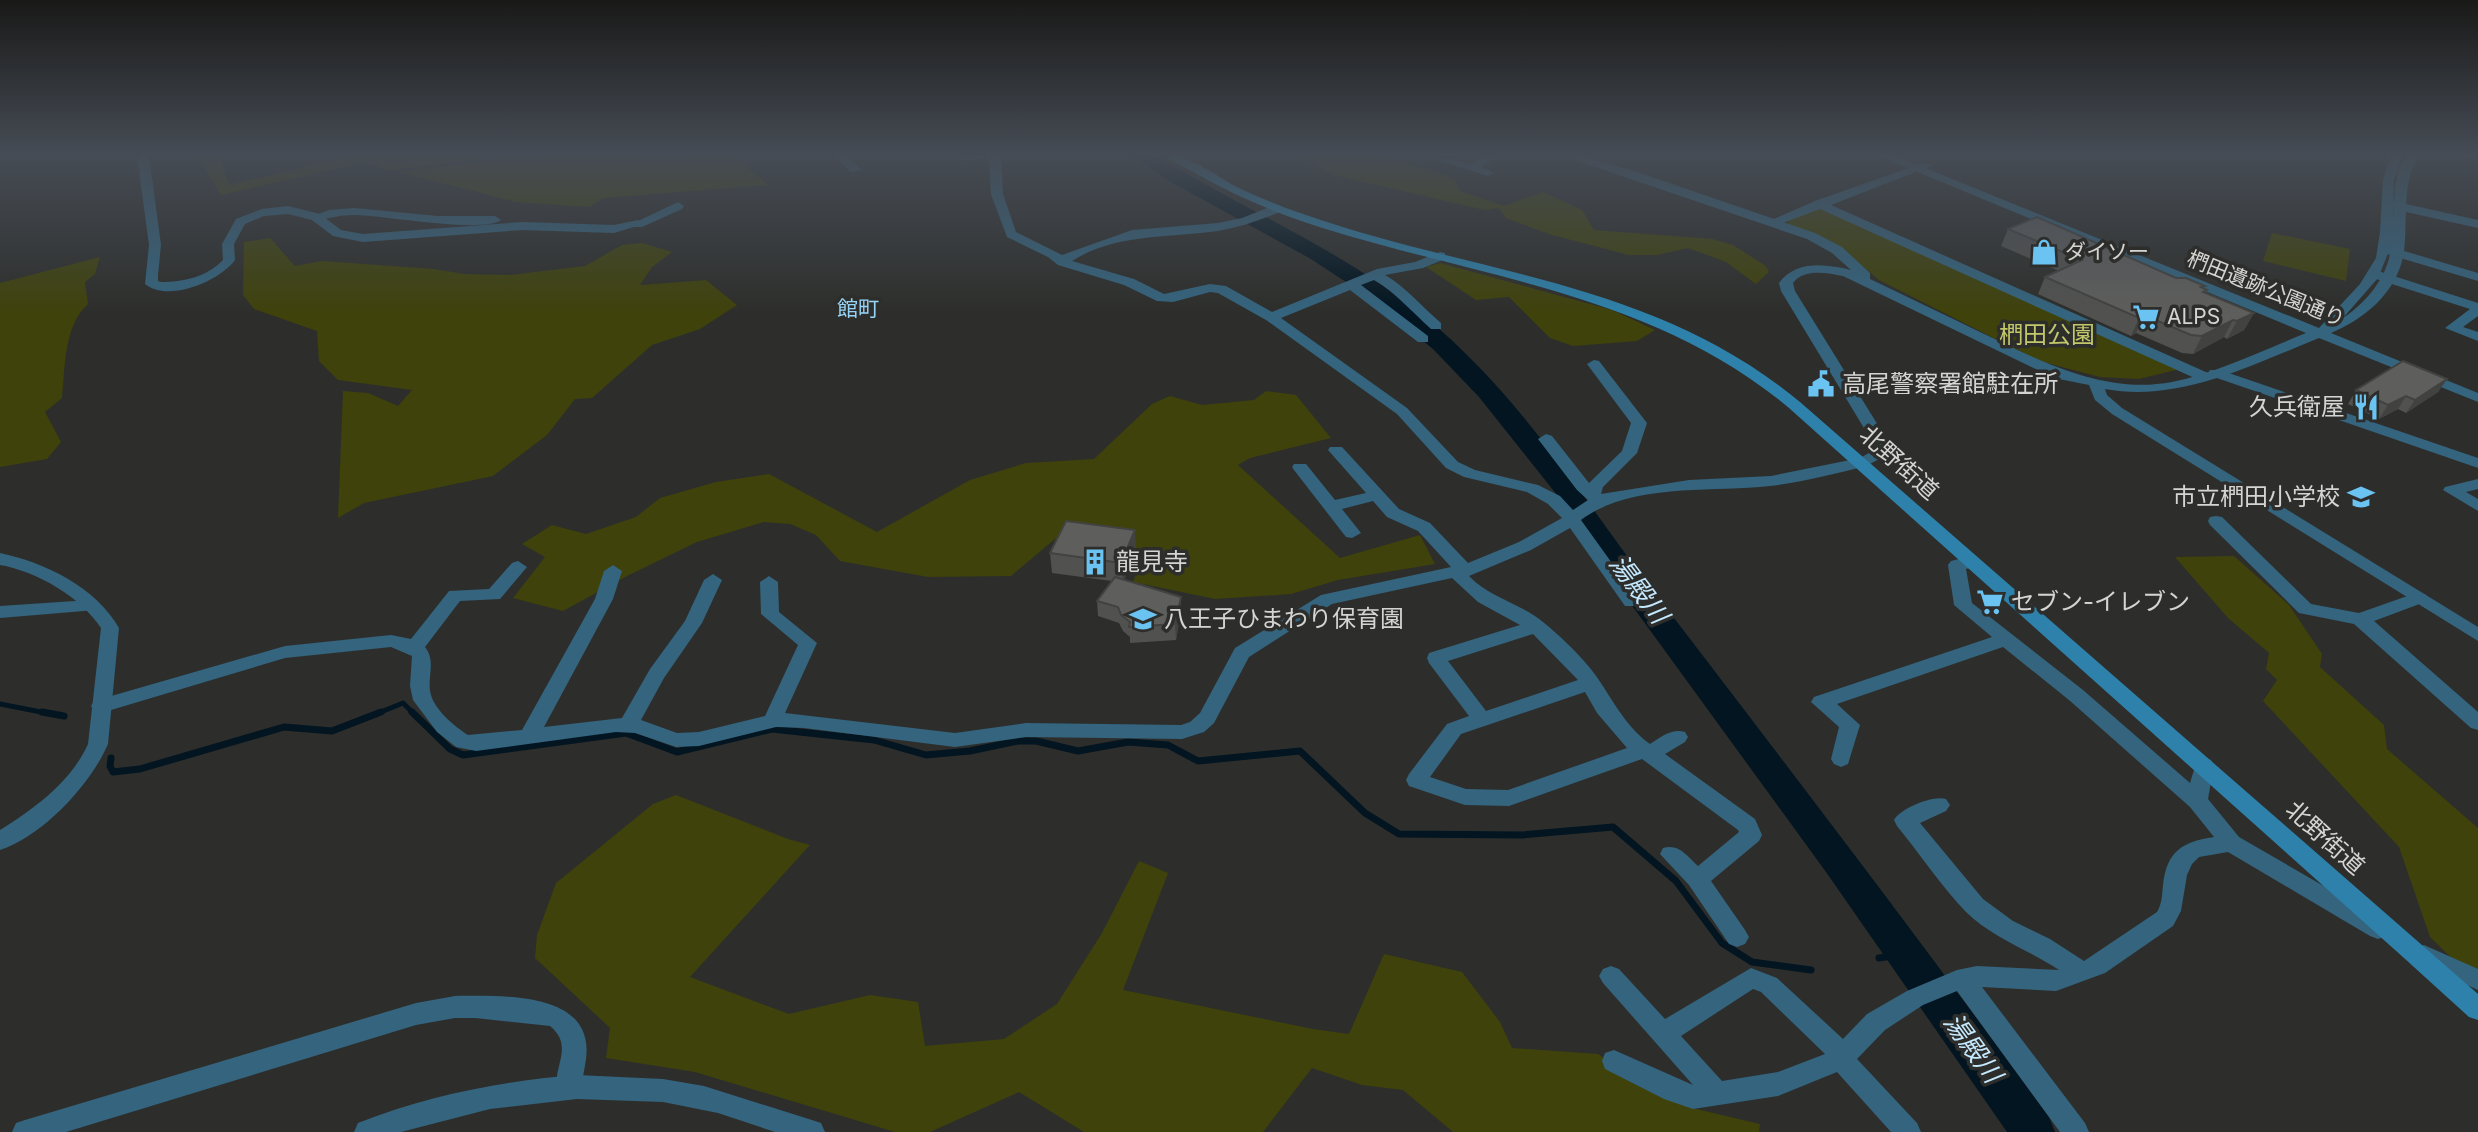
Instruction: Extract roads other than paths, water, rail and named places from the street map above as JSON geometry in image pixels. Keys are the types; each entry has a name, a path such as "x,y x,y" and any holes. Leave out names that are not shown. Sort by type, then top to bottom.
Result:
{"main road":[{"name":"北野街道","path":"1276,209 1341,230 1606,301 1698,339 1775,386 2478,1009"}],"street":[{"path":"151,208 155,243 152,284 159,286 184,283 220,270 229,260 228,244 237,226 248,217 275,210 304,213 316,217 337,233 363,238 475,225 614,229 638,224 674,208"},
{"path":"1002,208 1010,232 1063,262 1129,282 1162,298 1173,298 1210,288 1221,289 1271,317 1402,411 1452,465 1469,474 1532,488 1554,500 1573,518 1630,602"},
{"path":"1732,208 1828,244 1873,283"},
{"path":"1773,222 1809,208"},
{"path":"1828,208 2210,375 2478,463"},
{"name":"椚田遺跡公園通り","path":"2023,208 2324,330 2478,398"},
{"path":"101,706 285,652 391,641 414,648 424,664 421,688 423,700 449,731 460,740 483,744 628,725 676,740 699,739 772,721 804,721 955,740 1035,729 1182,732 1197,727 1207,718 1242,653 1319,603 1345,595 1461,572 1525,546 1573,518 1594,500 1689,485 1771,481 1860,463 1879,453 1881,443 1786,285 1794,274 1816,269 1847,273 1873,283 2039,366 2096,384 2127,388 2162,387 2210,375 2350,320 2359,313 2382,276 2391,251 2394,208"},
{"path":"2406,208 2478,224"},
{"path":"1063,262 1069,256 1132,234 1218,227 1246,221 1276,209"},
{"path":"316,217 359,210 475,225 490,215 500,217"},
{"path":"2391,251 2478,277"},
{"path":"1271,317 1372,276 1440,256"},
{"path":"1372,276 1396,287 1399,295 1436,326"},
{"path":"2382,276 2478,309"},
{"path":"1353,285 1423,340"},
{"path":"2478,309 2452,328 2478,337"},
{"name":"椚田遺跡公園通り","path":"2324,330 2478,387"},
{"path":"1594,364 1639,423 1629,453 1595,486 1594,500"},
{"path":"2096,384 2100,397 2116,411 2478,635"},
{"path":"1546,439 1594,500"},
{"path":"1336,450 1393,513 1424,527 1476,594 1514,611 1536,626 1590,683 1619,727 1647,752 1747,825 1751,835 1697,879"},
{"path":"1300,467 1352,533"},
{"path":"2478,484 2451,489 2478,506"},
{"path":"1332,506 1377,495"},
{"path":"2216,521 2305,609 2360,619 2419,598"},
{"path":"0,559 37,569 105,618 110,628 98,744 84,771 74,783 3,840"},
{"path":"1971,562 1957,565 1963,605 2076,695 2197,801 2231,843 2406,946 2478,980"},
{"path":"414,648 455,595 494,595 518,567"},
{"path":"529,736 604,599 613,571"},
{"path":"628,725 657,674 693,623 713,580"},
{"path":"769,582 770,614 808,643 772,721"},
{"path":"0,612 90,606"},
{"path":"2360,619 2478,723"},
{"path":"1481,718 1436,658 1536,626"},
{"path":"1841,759 1850,725 1821,702 2007,639"},
{"path":"1590,683 1454,729 1416,780 1465,797 1509,798 1647,752 1678,737"},
{"path":"2197,801 2204,765"},
{"path":"1939,805 1905,820 1975,905 2005,928 2042,946 2080,971"},
{"path":"1614,1061 1673,1091 1693,1097 1778,1084 1842,1058 1876,1022 1915,998 1960,979 2004,977 2056,981 2097,966 2165,919 2172,911 2175,873 2188,853 2193,849 2231,843"},
{"path":"1671,854 1697,879 1737,937"},
{"path":"1611,976 1717,1095"},
{"path":"1663,1034 1751,978 1769,985 1842,1058 1903,1129"},
{"path":"1960,979 2076,1132"},
{"path":"25,1132 416,1014 455,1007 545,1013 559,1017 568,1024 574,1034 575,1048 568,1088"},
{"path":"367,1132 471,1101 568,1088 632,1087 706,1098 812,1132"}],"waterway":[{"name":"湯殿川","path":"1232,208 1318,254 1386,298 1442,345 1488,392 1571,494 1639,593 1839,861 2033,1132"},
{"path":"379,713 403,703 412,712"},
{"path":"0,704 51,714"},
{"path":"42,712 64,716"},
{"path":"412,712 450,749 463,755 626,733 677,752 772,729 874,740 926,755 970,751 1018,741 1036,741 1078,751 1128,742 1168,745 1198,761 1300,751 1365,813 1399,834 1522,835 1613,827 1676,881 1722,943 1752,962 1811,970"},
{"path":"111,758 110,766 113,772 140,769 284,727 332,731 379,713"},
{"path":"1879,958 1904,954"}],"place":[{"name":"ダイソー","path":"2044,252"},
{"name":"ALPS","path":"2146,317"},
{"name":"高尾警察署館駐在所","path":"1821,384"},
{"name":"久兵衛屋","path":"2366,407"},
{"name":"市立椚田小学校","path":"2361,497"},
{"name":"龍見寺","path":"1095,562"},
{"name":"セブン-イレブン","path":"1990,602"},
{"name":"八王子ひまわり保育園","path":"1143,619"}],"district":[{"name":"館町","path":"858,309"}],"park label":[{"name":"椚田公園","path":"2047,335"}]}
